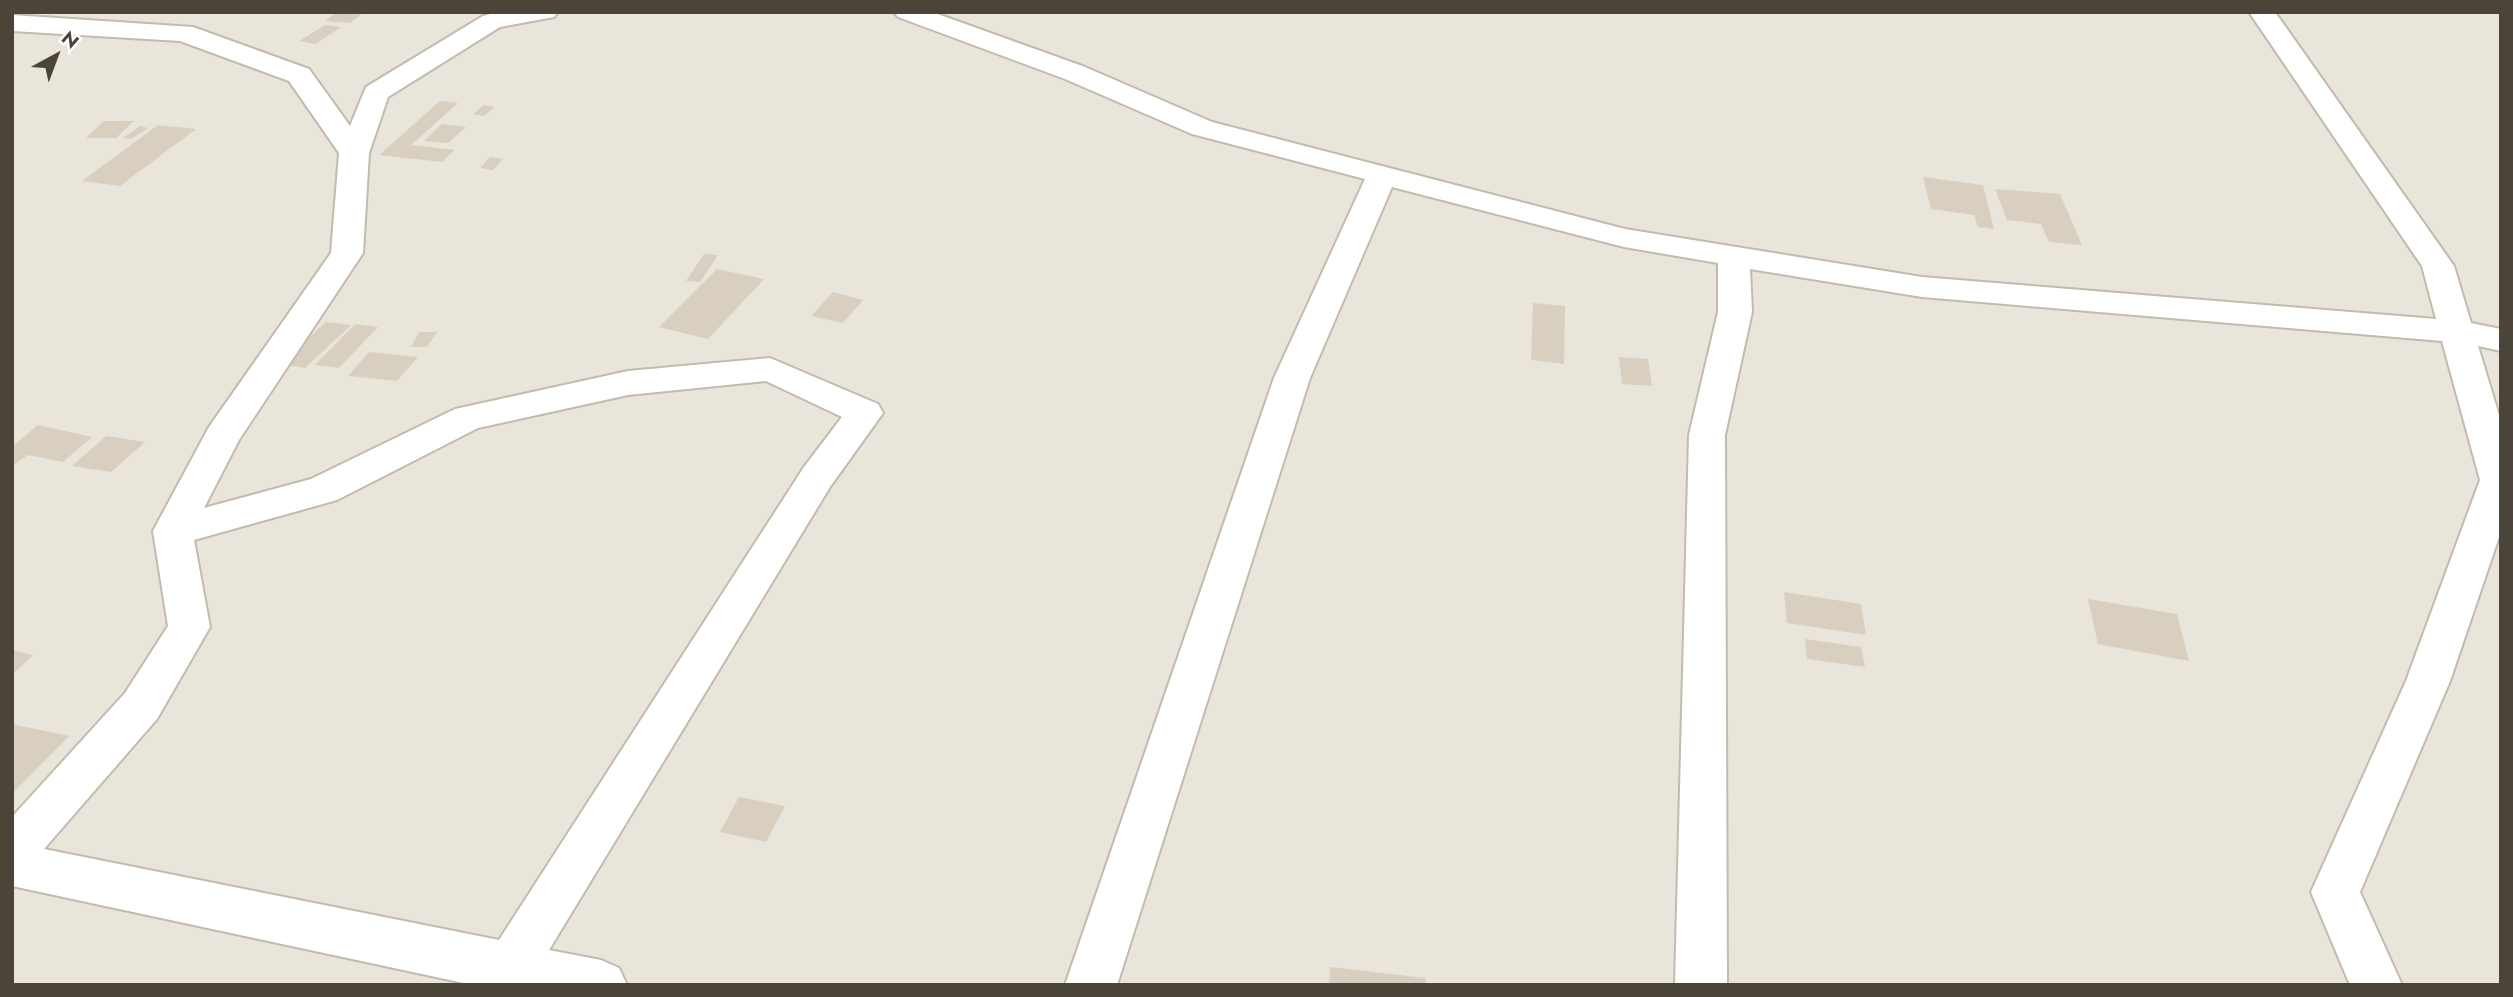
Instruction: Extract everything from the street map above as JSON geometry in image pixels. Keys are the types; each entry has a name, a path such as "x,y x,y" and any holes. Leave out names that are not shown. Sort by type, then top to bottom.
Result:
{"street":[{"path":"12,850 141,706 189,627 173,531 222,436 347,253 354,153 376,93 492,21 545,12"},
{"path":"907,12 1075,73 1202,128 1624,238 1922,287 2456,331 2501,340"},
{"path":"2262,12 2438,266 2499,480 2428,681 2335,892 2376,985"},
{"path":"12,23 184,33 299,75 354,153"},
{"path":"1091,985 1292,379 1382,174"},
{"path":"1701,985 1707,435 1735,312 1734,256"},
{"path":"173,531 323,490 468,418 628,383 770,369 865,413 817,477 505,975"},
{"path":"12,864 505,975 601,985"}],"shaded area":[{"path":"12,12 2501,12 2501,985 12,985"}],"building":[{"path":"337,12 364,12 350,23 325,21"},
{"path":"325,25 341,27 316,44 299,41"},
{"path":"440,101 458,103 411,145 455,150 442,162 379,155"},
{"path":"484,105 495,107 484,116 473,114"},
{"path":"104,121 134,121 116,138 86,138"},
{"path":"442,124 466,127 448,143 424,141"},
{"path":"158,125 196,129 120,186 82,181"},
{"path":"140,126 148,128 131,139 123,138"},
{"path":"490,157 503,159 493,170 480,168"},
{"path":"1923,177 1983,185 1994,229 1978,227 1974,215 1931,209"},
{"path":"1995,189 2060,194 2082,245 2049,242 2041,224 2007,220"},
{"path":"704,254 718,255 700,282 686,281"},
{"path":"717,269 764,279 708,339 659,327"},
{"path":"833,292 863,300 843,323 811,316"},
{"path":"1533,303 1565,306 1564,364 1531,360"},
{"path":"326,322 351,325 305,368 280,364"},
{"path":"355,324 378,327 339,368 315,365"},
{"path":"419,332 437,332 427,347 411,347"},
{"path":"369,352 418,357 397,381 348,376"},
{"path":"1619,357 1648,359 1652,386 1622,384"},
{"path":"38,425 92,437 63,462 28,455 12,466 12,447"},
{"path":"106,436 145,442 111,472 72,466"},
{"path":"1784,592 1861,604 1866,635 1787,623"},
{"path":"2088,599 2177,614 2189,661 2098,644"},
{"path":"1805,639 1861,647 1865,667 1807,659"},
{"path":"12,650 33,655 12,675"},
{"path":"12,724 69,736 12,794"},
{"path":"739,797 785,806 766,842 720,832"},
{"path":"1330,967 1426,978 1426,985 1329,985"}]}
